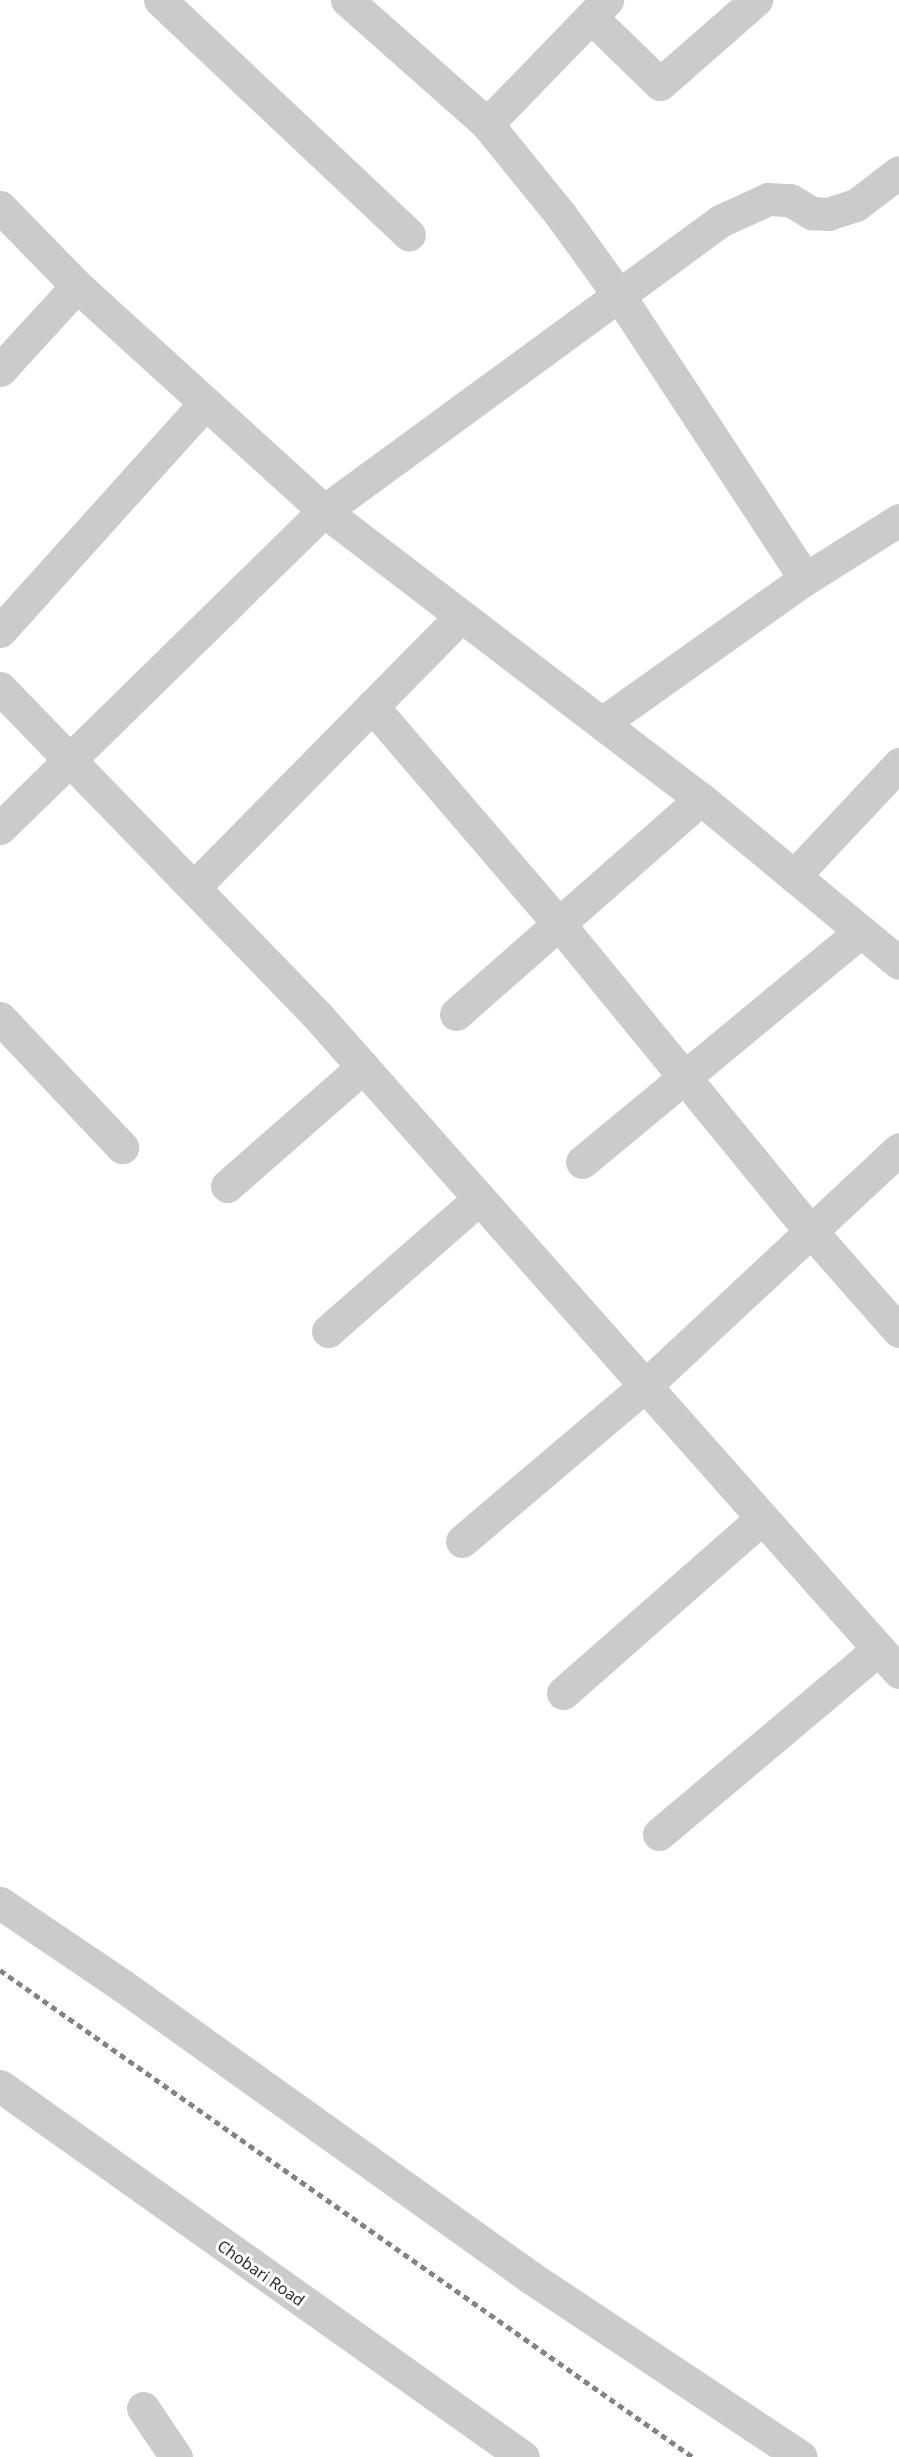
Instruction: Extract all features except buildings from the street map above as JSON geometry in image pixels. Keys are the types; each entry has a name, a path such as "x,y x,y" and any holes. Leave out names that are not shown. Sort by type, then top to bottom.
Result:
{"street":[{"path":"160,0 409,235"},
{"path":"347,0 487,124 560,214 621,297 805,579"},
{"path":"487,124 599,8 660,84 756,0"},
{"path":"0,828 72,761 324,511 621,297 720,221 748,206 768,199 790,200 812,213 828,214 856,205 899,172"},
{"path":"0,207 76,286 324,511 701,799 899,963"},
{"path":"0,370 76,286"},
{"path":"0,631 206,404"},
{"path":"602,723 805,579 899,520"},
{"path":"195,886 461,616"},
{"path":"0,688 195,886 363,1067 889,1661 660,1834"},
{"path":"372,706 559,924 809,1229 899,1331"},
{"path":"794,876 899,764"},
{"path":"456,1014 701,799"},
{"path":"582,1162 861,931"},
{"path":"5,1032 122,1147"},
{"path":"228,1186 363,1067"},
{"path":"462,1541 645,1386 809,1229 899,1149"},
{"path":"328,1332 479,1199"},
{"path":"563,1693 762,1518"},
{"path":"0,1903 123,1986 530,2277 801,2457"},
{"name":"Chobari Road","path":"0,2086 523,2457"},
{"path":"143,2408 176,2457"}],"railway":[{"path":"0,1970 693,2457"}]}
